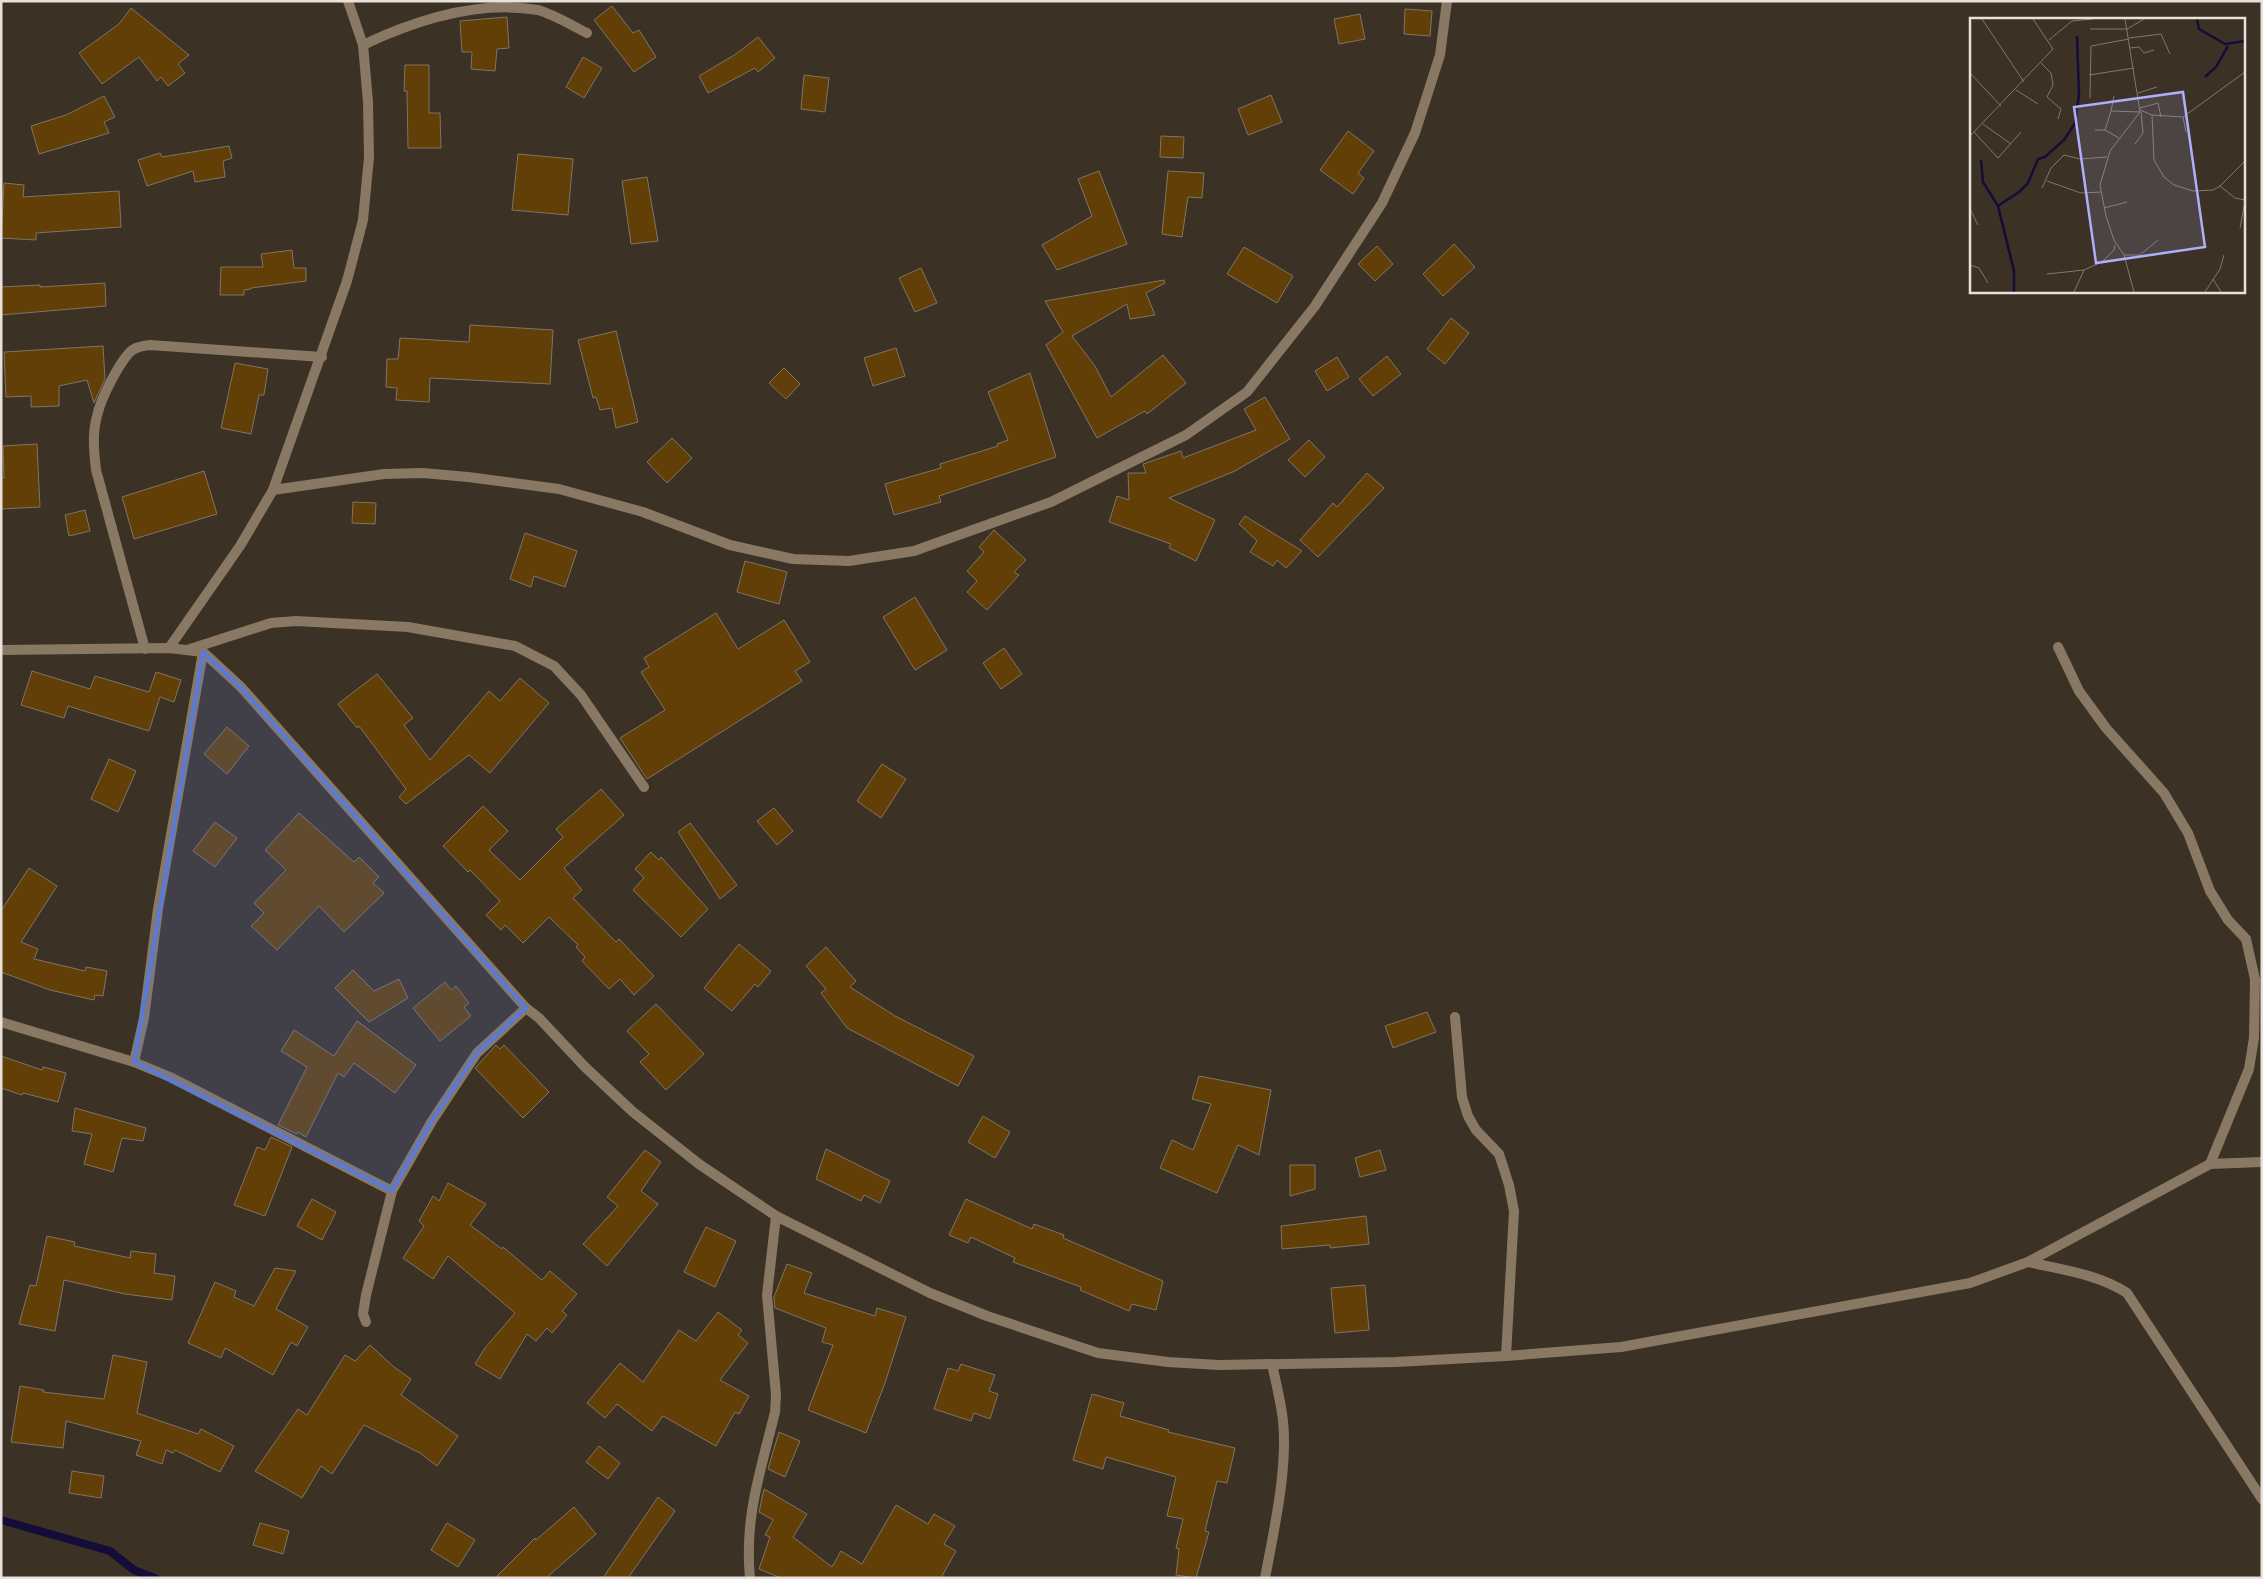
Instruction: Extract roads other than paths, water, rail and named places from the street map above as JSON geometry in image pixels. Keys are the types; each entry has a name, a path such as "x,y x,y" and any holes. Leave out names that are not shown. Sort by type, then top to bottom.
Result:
{"street":[{"path":"169,648 240,546 273,490 322,357 347,282 363,220 369,157 368,102 363,45 348,1"},
{"path":"273,490 384,474 423,473 468,477 559,489 643,512 730,545 793,559 849,561 914,551 1052,502 1186,435 1247,392 1315,306 1382,202 1415,133 1440,55 1447,1"},
{"path":"363,45 412,22 472,6 505,4 539,10 587,33"},
{"path":"145,649 96,470 93,445 97,415 113,378 130,352 138,347 150,344 322,357"},
{"path":"184,651 271,623 296,621 408,627 515,646 554,666 580,695 644,787"},
{"path":"2058,647 2079,691 2106,728 2164,793 2188,833 2210,891 2228,920 2246,940 2255,979 2254,1038 2249,1069 2210,1164"},
{"path":"1,650 169,648 203,652 241,687 526,1008 539,1018 585,1067 633,1112 699,1164 776,1216 930,1293 1044,1336 1098,1353 1177,1363 1219,1365 1396,1362 1622,1347 1970,1284 2028,1262 2210,1164 2262,1162"},
{"path":"134,1062 144,1018 158,909 203,652"},
{"path":"366,1322 363,1314 366,1295 392,1191 432,1121 477,1053 526,1008"},
{"path":"1455,1017 1462,1097 1468,1116 1476,1130 1499,1154 1509,1185 1514,1211 1506,1356"},
{"path":"1,1022 134,1062 170,1077 392,1191"},
{"path":"750,1578 748,1535 751,1512 775,1412 776,1395 768,1295 776,1216"},
{"path":"2028,1262 2094,1277 2112,1283 2127,1293 2262,1498"},
{"path":"1265,1578 1277,1514 1282,1464 1283,1422 1272,1364"}],"waterway":[{"path":"1,1520 110,1551 134,1570 155,1578"}]}
